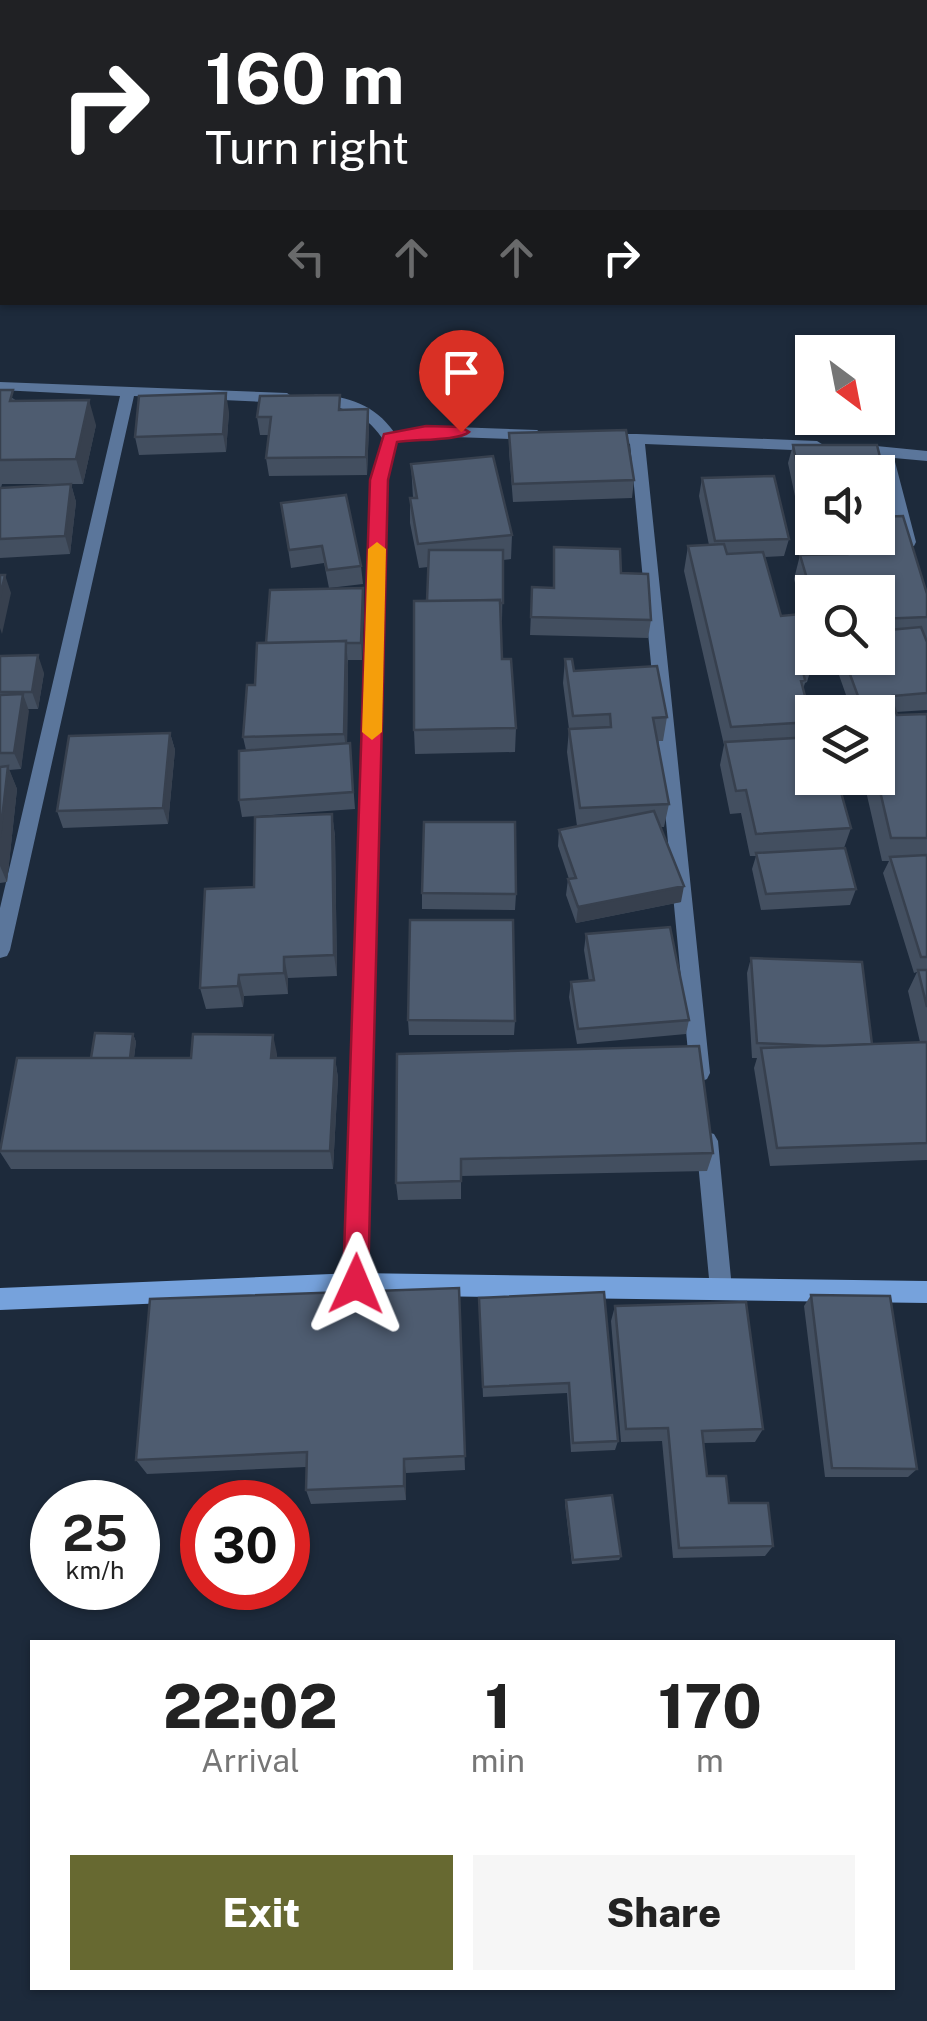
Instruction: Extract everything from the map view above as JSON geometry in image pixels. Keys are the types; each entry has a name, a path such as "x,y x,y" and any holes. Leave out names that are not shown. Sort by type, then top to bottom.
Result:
{"main road":[{"path":"0,1299 356,1284 927,1292"}],"street":[{"path":"0,386 344,400 363,405 390,438 379,480 356,1284"},
{"path":"0,950 128,391"},
{"path":"390,438 426,431 560,436"},
{"path":"702,1091 627,439 853,448 886,455"},
{"path":"895,455 927,456"},
{"path":"895,491 913,563"},
{"path":"706,1130 721,1288"}],"building":[{"path":"0,390 13,390 10,401 89,400 76,459 0,460"},
{"path":"226,393 223,434 135,437 139,396"},
{"path":"340,395 339,410 368,409 366,457 266,458 271,417 257,417 260,396"},
{"path":"626,430 634,480 513,484 509,433"},
{"path":"793,445 877,445 879,455 795,455"},
{"path":"493,456 512,535 418,544 410,498 417,498 411,464"},
{"path":"774,476 789,539 715,541 702,478"},
{"path":"71,484 65,536 0,539 0,488"},
{"path":"346,495 361,566 327,570 322,546 289,550 281,503"},
{"path":"895,516 903,516 927,594 927,617 895,618 895,575 806,575 800,555 895,555"},
{"path":"724,544 727,554 763,552 781,616 795,615 795,675 804,675 805,680 801,681 805,695 795,695 795,723 731,727 688,546"},
{"path":"554,547 620,549 621,573 648,574 651,620 531,617 532,587 554,588"},
{"path":"429,550 503,550 503,603 427,601"},
{"path":"363,588 361,643 266,643 270,590"},
{"path":"500,600 502,659 511,659 516,728 414,730 414,601"},
{"path":"921,627 927,642 927,693 858,695 850,675 895,675 895,629"},
{"path":"346,641 344,734 243,737 247,685 255,685 257,643"},
{"path":"38,655 32,692 0,692 0,656"},
{"path":"565,659 572,659 574,671 657,666 667,717 653,718 669,804 580,808 569,729 611,727 610,714 573,716"},
{"path":"23,694 14,753 0,753 0,695"},
{"path":"895,710 897,715 927,714 927,838 891,838 881,795 895,795"},
{"path":"170,733 163,808 57,811 69,736"},
{"path":"795,738 795,795 842,795 851,828 756,834 746,790 736,791 725,742"},
{"path":"350,743 353,792 239,800 239,751"},
{"path":"8,766 0,837 0,767"},
{"path":"654,811 684,886 578,907 568,879 576,878 559,830"},
{"path":"332,814 334,955 284,957 284,973 239,975 238,986 200,988 205,889 254,887 255,817"},
{"path":"424,822 515,822 516,894 422,893"},
{"path":"845,848 856,889 766,894 756,853"},
{"path":"927,855 927,957 921,957 890,857"},
{"path":"410,920 513,920 515,1021 408,1020"},
{"path":"670,927 689,1020 578,1029 571,982 594,980 586,934"},
{"path":"751,958 862,962 872,1044 757,1043"},
{"path":"918,970 927,970 927,1007"},
{"path":"95,1033 133,1034 130,1058 91,1058"},
{"path":"193,1034 273,1035 271,1058 335,1058 330,1151 0,1151 17,1058 191,1058"},
{"path":"927,1042 927,1143 777,1148 761,1048"},
{"path":"699,1046 713,1153 461,1159 461,1181 396,1183 397,1054"},
{"path":"459,1288 465,1456 404,1459 404,1486 310,1490 307,1452 136,1460 150,1299"},
{"path":"604,1292 618,1441 573,1443 569,1383 483,1387 479,1298"},
{"path":"811,1295 890,1296 917,1469 832,1468"},
{"path":"746,1302 763,1429 702,1431 707,1476 726,1476 729,1503 768,1503 773,1546 679,1548 668,1428 626,1429 615,1306"},
{"path":"612,1495 621,1556 573,1560 566,1500"}],"slow traffic":[{"path":"372,732 377,549"}],"route":[{"path":"356,1284 379,480 390,438 426,431 461,432"}]}
